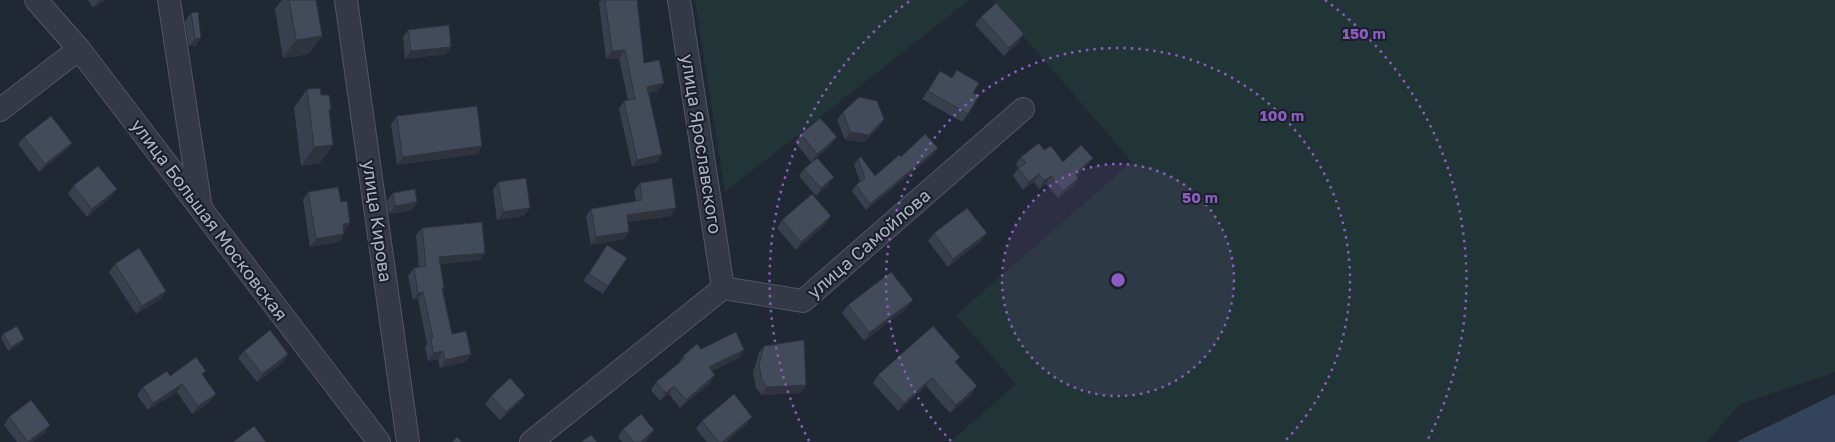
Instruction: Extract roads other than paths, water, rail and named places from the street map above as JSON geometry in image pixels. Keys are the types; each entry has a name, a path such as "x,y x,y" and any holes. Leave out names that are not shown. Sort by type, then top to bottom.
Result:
{"street":[{"name":"улица Большая Московская","path":"36,0 79,49 379,442"},
{"path":"169,0 202,212"},
{"name":"улица Кирова","path":"346,0 408,442"},
{"name":"улица Ярославского","path":"679,0 723,288"},
{"path":"0,110 79,49"},
{"name":"улица Самойлова","path":"723,288 803,301 1023,109"},
{"path":"531,442 723,288"}],"water":[{"path":"1835,394 1835,442 1736,442"}]}
